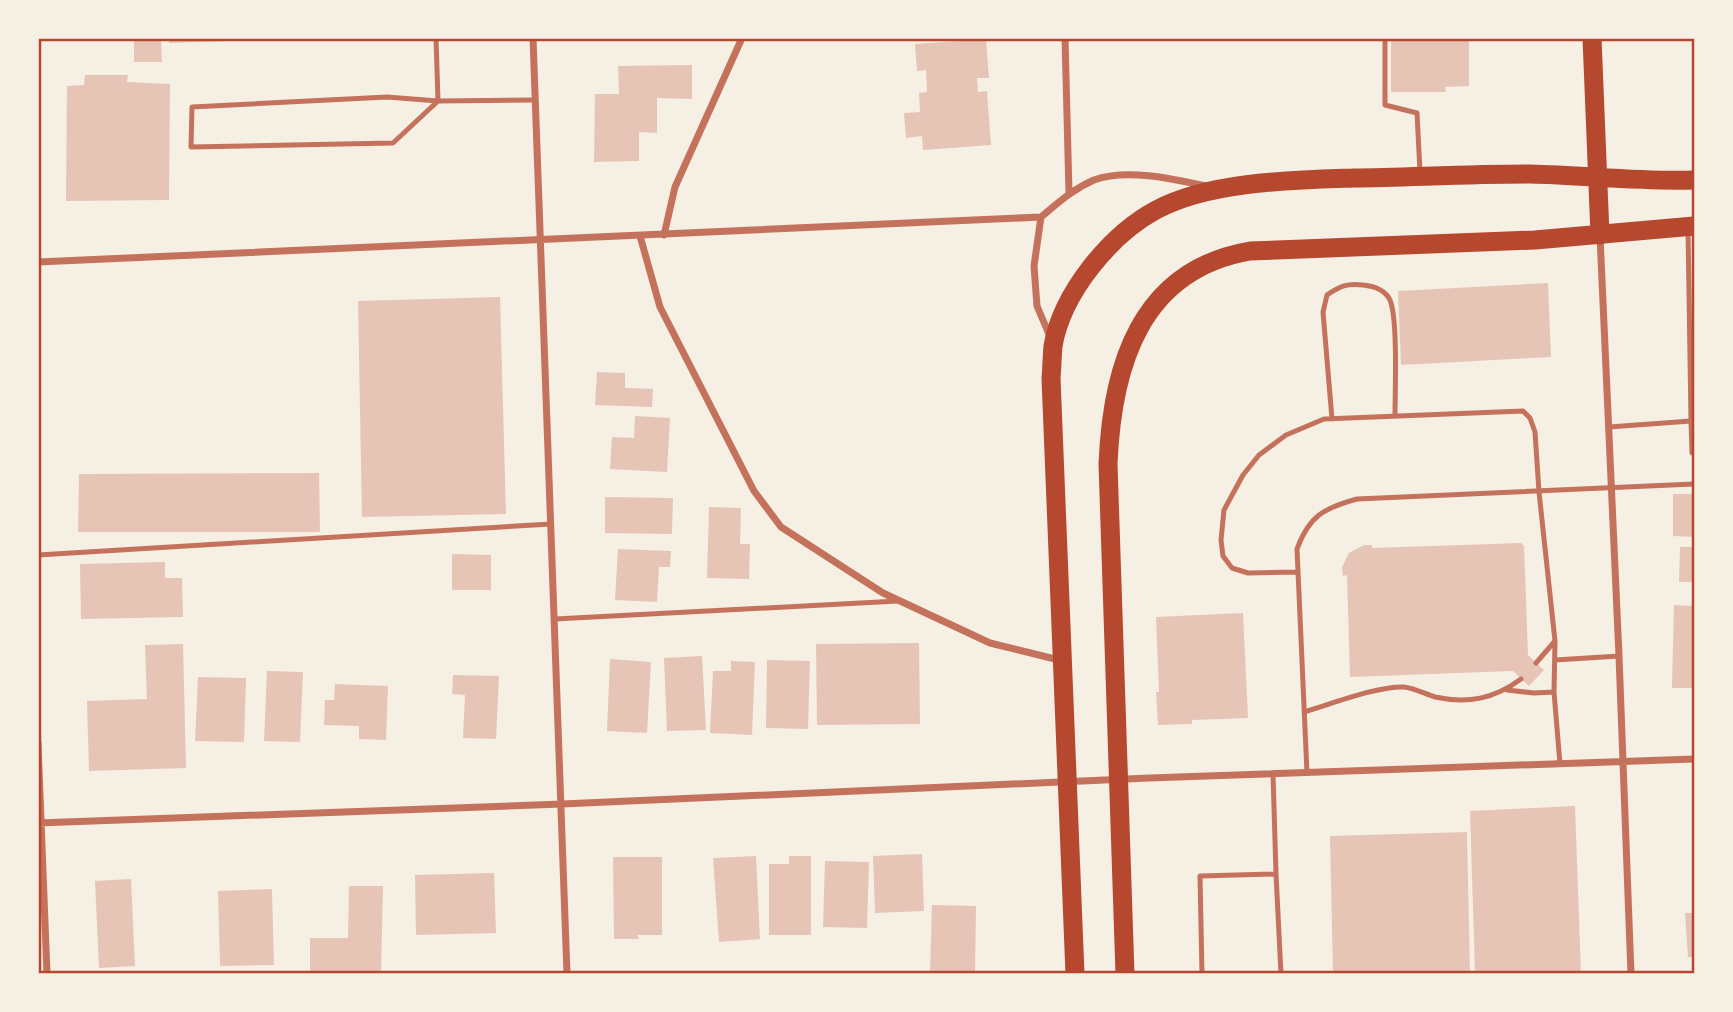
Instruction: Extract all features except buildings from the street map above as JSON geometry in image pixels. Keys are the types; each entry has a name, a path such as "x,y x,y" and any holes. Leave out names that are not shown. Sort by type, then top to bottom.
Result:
{"highway":[{"path":"1592,38 1600,235"},
{"path":"1075,974 1051,420 1054,344 1064,313 1082,279 1128,228 1157,209 1185,198 1220,190 1282,181 1531,174 1695,180"},
{"path":"1125,974 1108,464 1110,426 1121,368 1148,313 1167,291 1190,272 1229,254 1535,240 1691,227"}],"street":[{"path":"533,38 568,974"},
{"path":"664,235 675,187 742,38"},
{"path":"1065,38 1069,193"},
{"path":"38,262 1041,217 1069,193 1096,179 1133,175 1166,177 1220,190"},
{"path":"1041,217 1034,266 1037,306 1054,344"},
{"path":"1600,235 1631,974"},
{"path":"640,236 660,307 754,491 781,527 883,593 990,643 1063,661"},
{"path":"38,743 47,974"},
{"path":"40,823 1695,759"}],"lane":[{"path":"436,38 439,101"},
{"path":"1385,38 1385,106 1417,113 1420,177"},
{"path":"439,101 393,143 191,147 192,107 387,97 439,101 536,100"},
{"path":"1691,227 1691,421 1692,453 1695,453"},
{"path":"1332,419 1323,312 1328,295 1343,284 1381,289 1390,300 1395,415"},
{"path":"1297,572 1248,573 1231,568 1223,556 1221,540 1224,510 1243,475 1259,455 1286,435 1324,419 1523,411 1530,418 1535,432 1555,641 1554,692 1560,764"},
{"path":"1609,427 1691,421"},
{"path":"1307,773 1297,549 1304,529 1318,514 1338,504 1357,499 1695,484"},
{"path":"38,555 551,524"},
{"path":"555,619 900,601"},
{"path":"1536,663 1555,641"},
{"path":"1555,660 1619,656"},
{"path":"1304,712 1373,692 1404,687 1462,701 1501,693 1521,679"},
{"path":"1507,690 1554,692"},
{"path":"1273,774 1281,974"},
{"path":"1202,974 1200,876 1276,874"}]}
